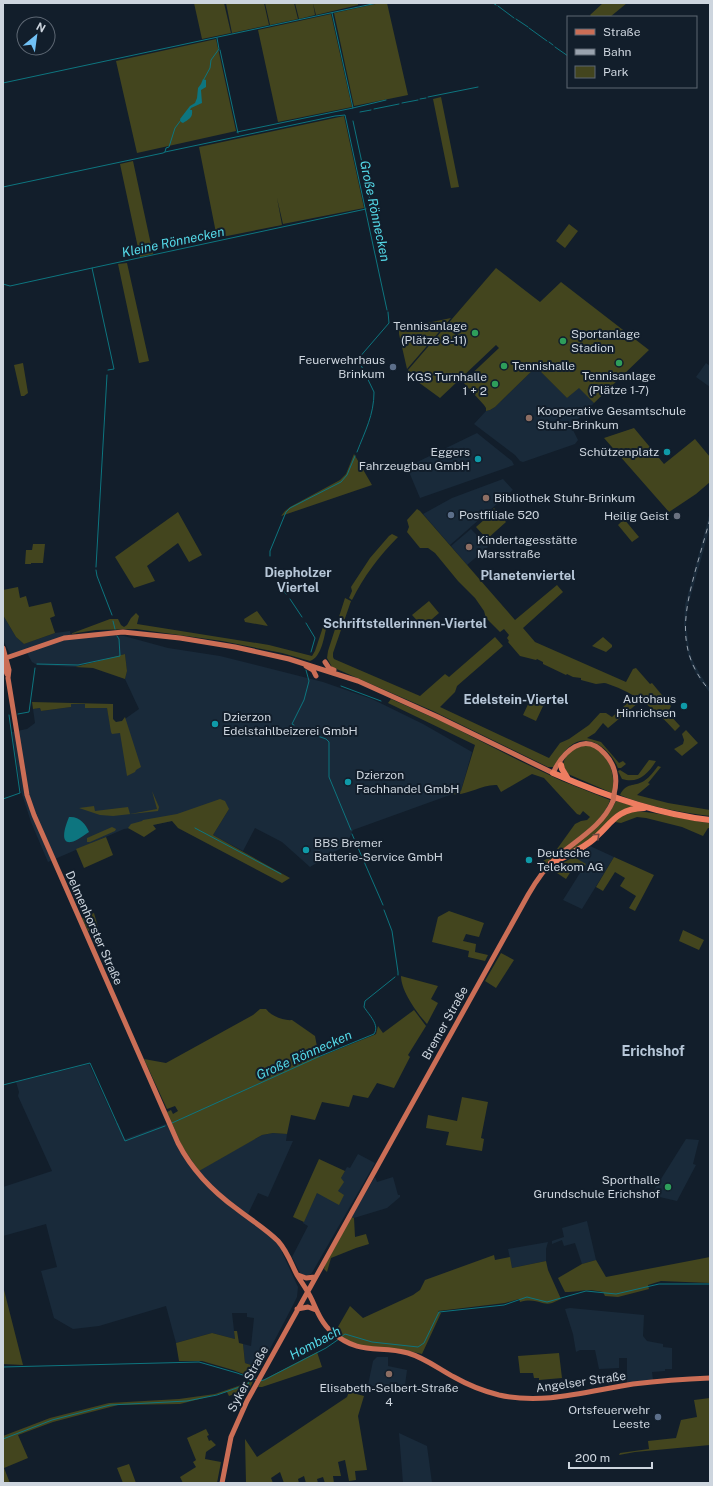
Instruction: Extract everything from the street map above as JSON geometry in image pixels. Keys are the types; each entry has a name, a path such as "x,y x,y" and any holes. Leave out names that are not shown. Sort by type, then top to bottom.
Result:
{"highway":[{"path":"561,763 563,772 569,780"},
{"path":"553,773 626,801 651,808 710,820"},
{"path":"551,863 585,846 616,817 624,812 634,809 651,808"}],"main road":[{"path":"5,658 64,638 123,632 216,644 278,656 346,677 404,701 553,773 557,771 561,763"},
{"path":"3,648 16,654"},
{"name":"Delmenhorster Straße","path":"3,648 27,795 35,818 170,1127 182,1150 197,1173 218,1194 278,1241 298,1275"},
{"path":"325,662 329,668 346,677"},
{"path":"304,664 306,667 313,670 316,676"},
{"name":"Delmenhorster Straße","path":"4,666 8,678"},
{"name":"Bremer Straße","path":"306,1293 541,874 551,863 601,819 613,801 616,780 615,770 611,761 598,747 590,744 575,746 569,751 561,763"},
{"path":"298,1275 306,1278 315,1277"},
{"name":"Angelser Straße","path":"298,1275 306,1293 328,1328 348,1343 366,1349 409,1354 475,1388 486,1392 518,1398 540,1399 556,1398 632,1384 710,1378"},
{"name":"Syker Straße","path":"222,1483 227,1454 234,1428 259,1378 306,1293"},
{"path":"298,1309 315,1308"}],"shaded area":[{"path":"706,363 710,366 710,387 696,377"},
{"name":"Kooperative Gesamtschule Stuhr-Brinkum","path":"536,367 567,398 579,387 594,403 571,426 578,440 575,444 523,462 474,424 486,411 495,407"},
{"path":"477,433 512,461 514,465 420,498 407,467"},
{"path":"503,479 513,490 450,545 423,514 452,498"},
{"path":"710,512 710,527 688,606 686,624 692,659 710,689 710,693 699,679 688,655 684,625 685,605"},
{"name":"Kindertagesstätte Marsstraße","path":"471,529 488,547 467,565 451,546"},
{"path":"3,615 16,637 24,644 55,633 70,631 71,638 113,635 124,636 168,648 220,656 323,682 372,699 423,724 472,752 461,791 353,830 346,845 310,867 282,842 255,828 243,851 213,835 229,809 153,825 124,829 48,862 31,822 21,791 12,732 27,729 35,723 33,709 40,708 41,711 71,707 71,704 85,704 85,708 107,708 110,723 122,721 139,709 125,679 127,671 125,654 75,667 37,665 32,662 27,653 12,658 3,640"},
{"path":"590,846 614,857 582,909 563,900 585,865 574,857"},
{"path":"89,1064 125,1139 171,1122 182,1146 199,1170 262,1135 273,1133 287,1134 286,1141 293,1141 268,1197 258,1193 248,1214 275,1234 288,1250 282,1252 298,1287 297,1297 260,1368 245,1363 243,1344 251,1346 254,1318 247,1317 247,1313 232,1313 235,1339 212,1333 176,1343 166,1306 99,1326 73,1329 54,1318 41,1271 57,1267 46,1224 3,1236 3,1187 52,1171 18,1096 19,1092 16,1082"},
{"path":"686,1139 699,1140 693,1164 696,1165 677,1201 651,1195"},
{"path":"358,1154 375,1163 313,1271 311,1274 306,1276 300,1273 292,1257 308,1226 303,1223 317,1193 338,1191 341,1178 347,1167 350,1168"},
{"path":"375,1177 377,1182 393,1177 398,1195 400,1195 400,1197 387,1208 354,1218 351,1217"},
{"path":"587,1221 596,1260 582,1264 575,1243 564,1246 562,1240 552,1244 552,1241 564,1237 562,1228"},
{"path":"548,1242 546,1249 546,1261 512,1268 508,1249"},
{"path":"570,1308 644,1315 643,1336 647,1341 663,1344 663,1347 672,1348 672,1369 652,1372 653,1380 627,1383 627,1358 619,1358 619,1368 599,1369 595,1350 580,1350 576,1352 573,1334 565,1309"},
{"name":"Elisabeth-Selbert-Straße 4","path":"377,1357 388,1357 388,1366 407,1370 405,1385 418,1386 416,1394 368,1385 373,1361"},
{"path":"399,1433 427,1446 432,1483 403,1483"}],"green space":[{"path":"194,3 224,3 231,33 202,39"},
{"path":"226,3 264,3 269,25 232,33"},
{"path":"265,3 294,3 298,19 270,25"},
{"path":"295,3 313,3 315,15 299,19"},
{"path":"313,3 358,3 358,5 316,15"},
{"path":"380,3 387,3 408,95 354,106 334,13"},
{"path":"603,3 627,3 611,16 590,15"},
{"path":"331,14 352,107 278,122 258,30"},
{"path":"216,39 236,131 137,153 116,61"},
{"path":"441,97 459,187 451,188 433,99"},
{"path":"344,116 364,208 283,224 277,198 282,225 217,238 199,147"},
{"path":"133,161 153,254 140,257 120,164"},
{"path":"569,224 578,231 565,248 556,241"},
{"path":"127,263 149,361 139,363 118,264"},
{"name":"Sportanlage Stadion","path":"496,268 540,302 561,282 649,350 594,403 579,388 567,398 536,367 495,407 486,411 484,405 463,382 499,348 496,345 440,398 414,379 408,370"},
{"path":"451,318 407,369 399,330 423,324 426,331 430,331 430,326 427,326 427,323"},
{"path":"23,363 28,393 21,396 14,365"},
{"path":"634,428 664,464 695,439 710,457 710,482 696,494 669,512 604,438"},
{"path":"354,454 372,485 281,516 290,507 340,480 346,474"},
{"path":"494,508 506,522 487,539 476,527"},
{"path":"417,509 515,620 557,585 563,592 523,628 535,642 626,682 633,669 636,668 650,684 652,683 671,706 668,713 680,726 675,731 653,709 628,692 606,683 596,684 581,680 581,678 566,675 543,664 543,662 537,659 520,656 508,642 509,641 507,638 509,635 504,629 500,632 486,618 484,611 475,598 458,581 435,553 428,548 420,548 407,532 409,527 407,520"},
{"path":"178,512 202,555 189,562 178,543 147,566 155,581 134,588 115,557"},
{"path":"624,519 639,537 632,542 618,525"},
{"path":"392,534 398,537 384,551 372,567 352,600 349,598 352,591 351,587 370,558"},
{"path":"33,544 45,544 43,563 25,564 26,550 32,550"},
{"path":"18,587 20,598 26,596 29,607 51,602 55,616 50,618 55,633 24,644 16,637 3,615 3,590"},
{"path":"345,598 351,601 333,653 334,659 420,696 445,674 449,677 495,637 503,646 457,686 455,692 440,707 549,758 560,743 569,739 589,725 600,713 606,713 612,717 632,699 638,703 608,728 603,723 595,733 587,738 601,742 619,763 623,761 626,764 621,768 618,768 610,755 598,744 591,741 584,741 576,742 569,747 562,754 554,767 548,767 433,711 332,667 327,658 328,651"},
{"path":"429,601 439,613 423,627 412,615"},
{"path":"257,611 268,626 245,622 244,619"},
{"path":"136,613 139,616 137,624 269,645 312,656 324,624 327,625 320,651 314,659 310,661 282,653 222,641 136,629 96,630 70,634 110,619 118,619 124,627"},
{"path":"603,637 612,645 612,647 606,652 592,646"},
{"path":"125,654 127,671 125,679 93,668 75,667"},
{"path":"531,698 544,704 536,721 523,715"},
{"path":"391,699 443,722 562,781 610,800 606,809 592,826 543,866 543,861 552,856 575,824 587,820 590,817 583,811 580,815 577,814 544,778 532,774 501,792 497,785 491,785 464,793 452,794 461,791 475,745 388,703"},
{"path":"32,702 113,704 113,719 116,722 122,721 125,717 141,767 127,776 120,733 112,734 107,708 85,708 85,704 71,704 71,707 41,711 40,708 33,709"},
{"path":"686,730 698,743 682,756 674,749 683,744 684,740 682,734"},
{"path":"586,745 600,751 609,763 613,778 612,793 568,774 563,765 568,754"},
{"path":"649,760 656,761 650,770 642,777 633,780 622,779 618,771 620,770 628,775 638,775"},
{"path":"658,766 661,767 648,783 650,784 637,795 668,803 710,810 710,816 653,806 620,795 628,786 640,783 646,779"},
{"path":"152,791 159,807 158,811 113,816 100,815 79,808 94,806 95,811 128,807 130,814 157,809"},
{"path":"220,799 225,801 229,809 213,835 290,878 282,883 178,828 172,821 153,825 156,829 144,837 128,828 131,824 143,820 177,814"},
{"path":"616,801 638,807 632,808 593,837 561,857 611,810"},
{"path":"634,811 710,823 710,828 708,828 703,836 682,827 646,818 637,817 621,823 615,822 626,813"},
{"path":"112,827 116,829 115,831 87,842 87,838"},
{"path":"106,837 113,855 84,868 76,849"},
{"path":"574,857 586,864 580,873 573,868 566,879 551,869"},
{"path":"614,857 654,875 635,911 629,908 636,896 620,886 625,878 615,872 603,891 596,887"},
{"path":"449,911 484,923 479,937 466,934 463,941 476,944 475,952 488,955 485,961 468,957 469,951 432,942 438,917"},
{"path":"94,913 98,927 88,931 82,918"},
{"path":"683,930 704,940 699,950 679,941"},
{"path":"501,953 514,960 496,988 485,981"},
{"path":"401,976 438,986 431,999 438,1003 427,1024 414,1008 404,988"},
{"path":"260,1009 266,1009 274,1016 282,1019 292,1020 315,1036 319,1057 376,1034 378,1026 383,1033 414,1010 426,1026 408,1055 410,1057 394,1088 377,1083 368,1098 353,1095 349,1107 322,1102 315,1120 291,1115 287,1134 273,1133 262,1135 199,1171 182,1146 167,1112 171,1110 173,1114 178,1111 175,1106 167,1109 144,1059 166,1063 253,1015"},
{"path":"462,1097 488,1102 481,1138 484,1139 482,1151 446,1145 449,1132 426,1128 428,1115 457,1121"},
{"path":"319,1159 345,1171 341,1178 344,1182 338,1191 344,1195 339,1205 317,1193 304,1222 293,1217"},
{"path":"351,1217 354,1218 355,1237 366,1234 369,1244 331,1258 327,1272 324,1269 326,1262"},
{"path":"494,1255 495,1260 510,1257 512,1268 546,1261 548,1270 561,1299 548,1304 530,1300 520,1302 519,1299 505,1303 438,1311 441,1313 422,1354 400,1349 367,1347 349,1341 335,1332 350,1306 363,1318 413,1295 420,1290 425,1280"},
{"path":"710,1257 710,1283 661,1281 648,1285 649,1289 618,1297 605,1296 603,1292 592,1290 565,1292 558,1278 582,1264 596,1260 606,1277"},
{"path":"3,1286 23,1365 3,1364"},
{"path":"234,1331 237,1331 239,1343 243,1344 245,1363 260,1368 254,1378 202,1361 179,1361 176,1343 212,1333 235,1339"},
{"path":"317,1352 322,1367 258,1387 261,1381"},
{"path":"559,1353 562,1378 539,1380 539,1378 534,1378 533,1373 520,1373 518,1356"},
{"path":"247,1378 253,1381 250,1388 229,1396 227,1392 180,1404 118,1405 53,1422 18,1435 28,1458 4,1468 10,1483 3,1483 3,1436 50,1418 109,1403 179,1399 215,1394 247,1383 249,1380"},
{"path":"349,1392 364,1396 358,1416 367,1470 355,1471 356,1480 349,1481 345,1460 338,1462 341,1476 333,1476 334,1483 325,1483 323,1477 317,1479 318,1483 306,1483 304,1476 298,1479 299,1483 284,1483 280,1472 271,1478 273,1483 246,1483 245,1439 257,1457 347,1397"},
{"path":"710,1398 710,1445 635,1452 619,1455 620,1453 649,1449 648,1441 676,1438 681,1420 697,1417 694,1400"},
{"path":"206,1429 209,1435 207,1436 209,1441 211,1440 216,1445 206,1452 205,1459 221,1462 217,1483 183,1483 180,1477 196,1467 193,1462 196,1460 187,1438"},
{"path":"129,1464 136,1483 123,1483 117,1468"}],"water":[{"path":"203,79 206,80 206,87 201,90 202,103 191,108 191,117 183,123 180,119 190,106 195,103 198,88"},
{"path":"69,817 82,821 89,832 78,839 67,842 65,840 64,832"}],"waterway":[{"path":"3,83 377,3"},
{"path":"498,6 514,18"},
{"name":"Große Rönnecken","path":"237,132 353,108 332,13"},
{"path":"516,19 528,27"},
{"path":"529,28 547,41"},
{"path":"204,79 210,68 211,60 219,49 217,38"},
{"path":"549,42 553,45"},
{"path":"555,47 567,55"},
{"path":"220,50 238,133"},
{"path":"428,97 478,87"},
{"path":"420,99 426,98"},
{"path":"353,108 386,100"},
{"path":"402,103 418,100"},
{"path":"374,109 399,104"},
{"path":"360,112 371,110"},
{"name":"Große Rönnecken","path":"165,152 345,115 387,310"},
{"path":"3,187 163,153 165,152 166,148 169,147 175,128 181,120"},
{"path":"353,121 370,200"},
{"name":"Kleine Rönnecken","path":"108,370 114,369 92,268 366,209"},
{"path":"3,284 10,286 92,268"},
{"name":"Große Rönnecken","path":"357,452 371,416 374,400 374,392 358,359 389,323 388,312"},
{"name":"Kleine Rönnecken","path":"96,567 107,375"},
{"name":"Große Rönnecken","path":"270,556 270,551 286,512 290,508 341,482 347,475 355,456"},
{"name":"Kleine Rönnecken","path":"96,570 112,615"},
{"name":"Große Rönnecken","path":"280,585 286,594"},
{"name":"Große Rönnecken","path":"290,599 302,617"},
{"name":"Kleine Rönnecken","path":"113,621 115,629"},
{"name":"Große Rönnecken","path":"306,623 315,638 311,652"},
{"name":"Kleine Rönnecken","path":"37,664 78,665 120,656 119,639 117,636"},
{"name":"Kleine Rönnecken","path":"18,714 29,712 35,668"},
{"name":"Große Rönnecken","path":"294,725 292,724 304,700 309,681 306,670"},
{"path":"341,686 381,701"},
{"name":"Kleine Rönnecken","path":"3,799 20,793 9,715"},
{"name":"Große Rönnecken","path":"304,731 326,739 329,742 329,777 351,830"},
{"path":"195,828 281,874"},
{"name":"Große Rönnecken","path":"352,834 383,905"},
{"name":"Große Rönnecken","path":"384,910 392,931 398,975"},
{"name":"Große Rönnecken","path":"172,1123 318,1057 374,1034 376,1027 364,1007 365,1001 395,977"},
{"name":"Große Rönnecken","path":"3,1085 90,1063 125,1141 165,1126"},
{"name":"Hombach","path":"341,1337 345,1334 372,1342 418,1347 424,1343 439,1312 504,1305 527,1297 547,1302 586,1291 616,1294 659,1284 710,1284"},
{"name":"Hombach","path":"259,1381 264,1380 326,1348 339,1339"},
{"name":"Hombach","path":"3,1367 199,1362 257,1380"},
{"path":"3,1439 52,1420 110,1405 187,1401 217,1395 248,1384 251,1378"}],"railway":[{"path":"710,519 691,588 686,619 688,649 692,663 699,677 710,691"}],"place":[{"name":"Tennisanlage (Plätze 8-11)","path":"475,333"},
{"name":"Sportanlage Stadion","path":"563,341"},
{"name":"Tennisanlage (Plätze 1-7)","path":"619,363"},
{"name":"Tennishalle","path":"504,366"},
{"name":"Feuerwehrhaus Brinkum","path":"393,367"},
{"name":"KGS Turnhalle 1 + 2","path":"495,384"},
{"name":"Kooperative Gesamtschule Stuhr-Brinkum","path":"529,418"},
{"name":"Schützenplatz","path":"667,452"},
{"name":"Eggers Fahrzeugbau GmbH","path":"478,459"},
{"name":"Bibliothek Stuhr-Brinkum","path":"486,498"},
{"name":"Postfiliale 520","path":"451,515"},
{"name":"Heilig Geist","path":"677,516"},
{"name":"Kindertagesstätte Marsstraße","path":"469,547"},
{"name":"Autohaus Hinrichsen","path":"684,706"},
{"name":"Dzierzon Edelstahlbeizerei GmbH","path":"215,724"},
{"name":"Dzierzon Fachhandel GmbH","path":"348,782"},
{"name":"BBS Bremer Batterie-Service GmbH","path":"306,850"},
{"name":"Deutsche Telekom AG","path":"529,860"},
{"name":"Sporthalle Grundschule Erichshof","path":"668,1187"},
{"name":"Elisabeth-Selbert-Straße 4","path":"389,1374"},
{"name":"Ortsfeuerwehr Leeste","path":"658,1417"}],"district":[{"name":"Planetenviertel","path":"528,575"},
{"name":"Diepholzer Viertel","path":"298,580"},
{"name":"Schriftstellerinnen-Viertel","path":"405,623"},
{"name":"Edelstein-Viertel","path":"516,699"},
{"name":"Erichshof","path":"653,1051"}]}
